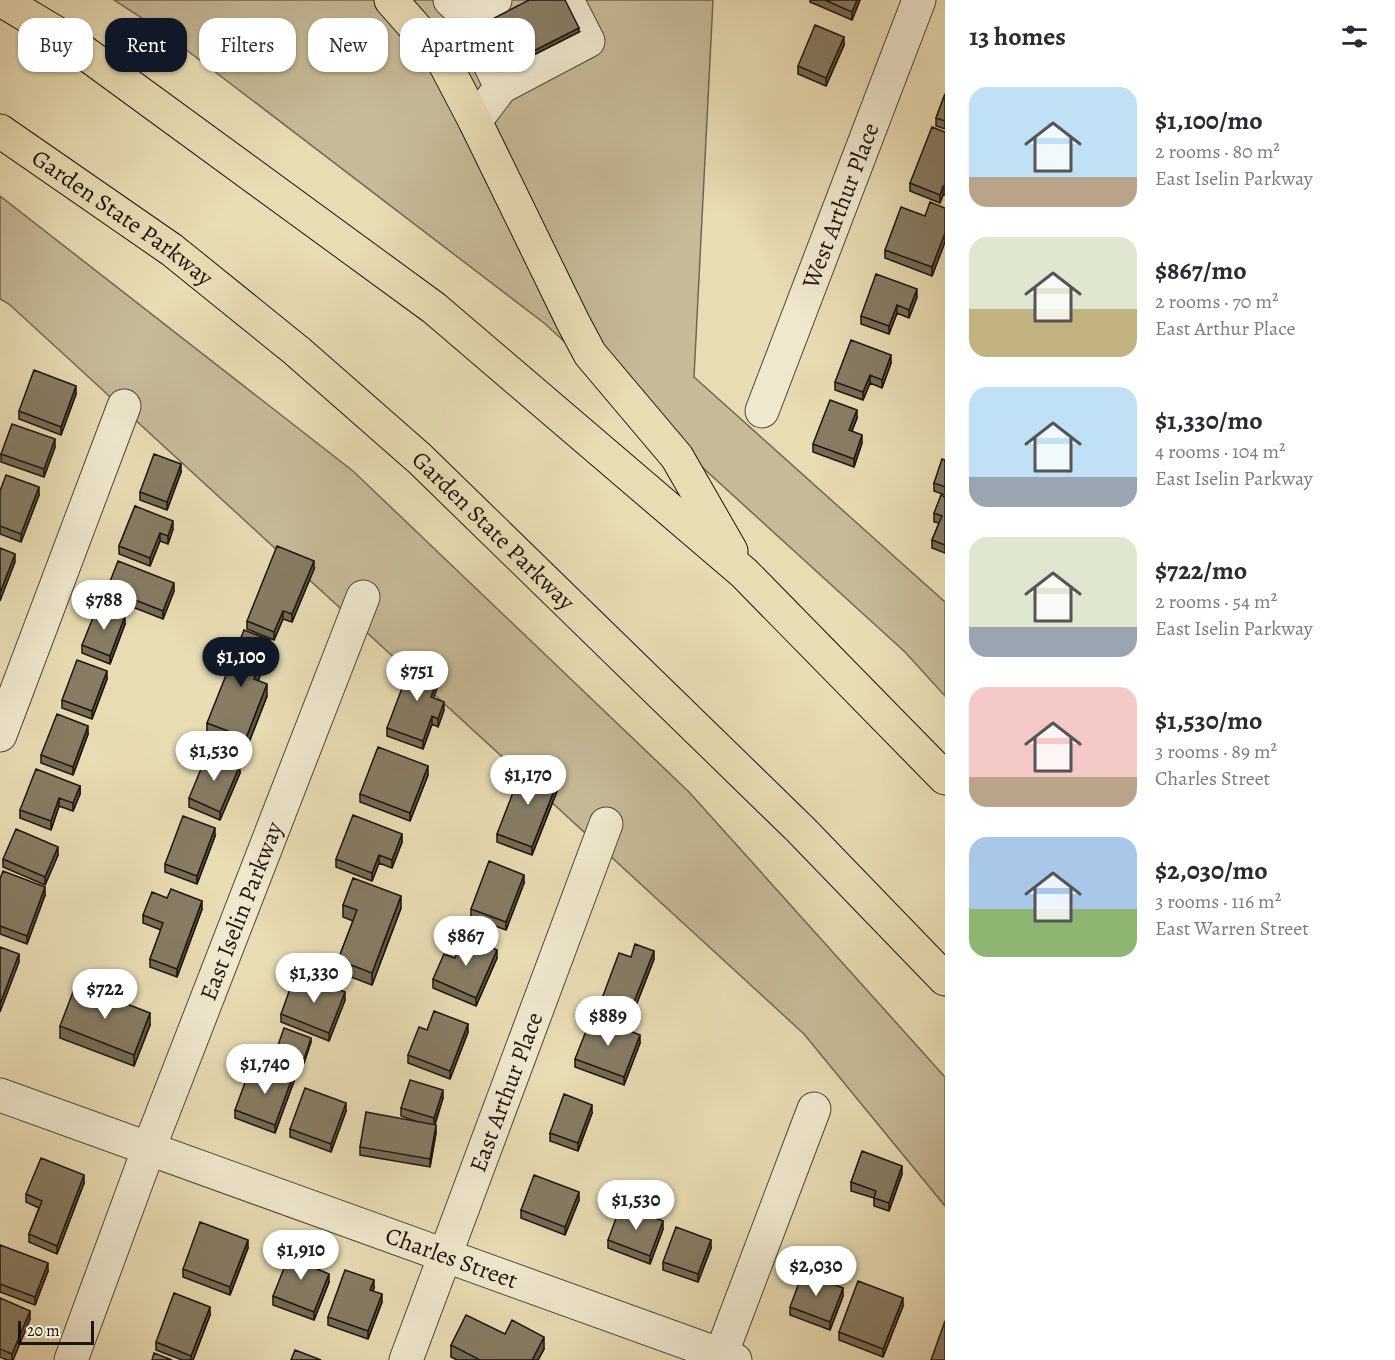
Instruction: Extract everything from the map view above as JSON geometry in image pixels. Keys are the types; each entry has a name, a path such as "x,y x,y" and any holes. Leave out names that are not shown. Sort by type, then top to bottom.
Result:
{"highway":[{"path":"1,0 63,37 434,308 744,573 945,778"},
{"path":"391,0 442,58 590,354 677,458 744,573"},
{"name":"Garden State Parkway","path":"0,131 172,250 297,351 420,459 801,830 945,980"}],"street":[{"path":"475,121 501,87 529,65 568,47 567,0"},
{"name":"West Arthur Place","path":"762,411 919,0"},
{"path":"498,6 458,8 501,87"},
{"path":"0,735 124,406"},
{"name":"East Iselin Parkway","path":"71,1360 149,1148 363,597"},
{"name":"East Arthur Place","path":"406,1360 606,824"},
{"name":"Charles Street","path":"0,1095 725,1358"},
{"path":"725,1358 814,1109"}],"shaded area":[{"path":"114,0 713,0 694,377 945,602 945,696 905,652 544,323 215,72 296,72 296,18 199,18 199,60 187,50 187,18 142,18"},
{"path":"0,196 353,471 689,792 945,1077 945,1206 804,1034 9,304 0,299"}],"building":[{"path":"529,0 565,0 579,28 535,50 535,18 494,18"},
{"path":"825,0 857,0 852,12"},
{"path":"815,25 844,37 826,78 798,66"},
{"path":"945,94 945,121 936,118"},
{"path":"932,127 945,132 945,187 943,186 940,195 910,183"},
{"path":"930,202 945,208 945,233 932,267 885,250 901,207 925,216"},
{"path":"876,274 917,289 909,310 897,305 889,326 861,316"},
{"path":"851,340 891,355 882,380 870,375 863,392 835,382"},
{"path":"34,370 76,386 61,427 19,411"},
{"path":"830,400 857,410 849,430 862,435 854,459 813,444"},
{"path":"12,424 55,439 44,469 1,454"},
{"path":"154,454 181,464 167,502 140,492"},
{"path":"942,459 945,460 945,487 934,483"},
{"path":"6,475 39,487 21,534 0,526 0,491"},
{"path":"941,495 945,497 945,545 932,540 942,516 934,513"},
{"path":"135,506 173,521 168,536 160,533 150,558 119,546"},
{"path":"277,546 314,561 292,614 283,611 274,632 247,621"},
{"path":"0,548 15,554 0,593"},
{"path":"118,561 174,583 163,611 107,589"},
{"path":"98,605 125,616 110,656 82,645"},
{"path":"244,630 270,640 254,679 267,684 246,738 207,723"},
{"path":"413,659 441,669 431,697 444,702 438,719 432,716 423,741 387,728"},
{"path":"77,660 107,671 92,711 62,700"},
{"path":"57,714 88,726 73,767 41,755"},
{"path":"378,747 428,766 410,813 360,794"},
{"path":"208,752 240,765 220,812 189,798"},
{"path":"524,764 559,778 532,847 497,834"},
{"path":"36,769 80,786 73,803 59,798 51,821 20,810"},
{"path":"353,815 402,834 392,860 379,855 372,873 336,859"},
{"path":"183,816 215,828 197,876 165,864"},
{"path":"16,829 58,847 45,877 3,859"},
{"path":"489,861 524,875 506,922 471,909"},
{"path":"3,871 45,887 27,936 0,926 0,879"},
{"path":"353,878 401,896 372,973 338,960 357,910 343,905"},
{"path":"171,889 202,901 177,969 150,959 163,923 143,915 152,892 167,898"},
{"path":"463,936 497,950 476,998 433,979 444,954 455,958"},
{"path":"635,944 654,951 630,1012 601,1001 619,953 631,957"},
{"path":"0,947 19,954 0,1004"},
{"path":"306,977 345,992 329,1033 281,1014 291,986 301,990"},
{"path":"76,984 150,1013 134,1055 60,1026"},
{"path":"434,1011 468,1024 450,1071 408,1055 419,1027 427,1030"},
{"path":"592,1016 640,1035 624,1077 575,1059"},
{"path":"284,1028 311,1038 304,1059 277,1048"},
{"path":"277,1066 294,1073 275,1125 235,1110 250,1069 273,1077"},
{"path":"410,1080 443,1090 434,1118 401,1108"},
{"path":"305,1088 346,1103 331,1144 290,1129"},
{"path":"564,1094 592,1105 578,1143 550,1133"},
{"path":"366,1112 436,1125 430,1159 360,1147"},
{"path":"862,1151 902,1166 889,1203 874,1198 876,1191 851,1182"},
{"path":"41,1158 84,1175 57,1246 29,1234 42,1201 26,1194"},
{"path":"534,1175 579,1192 565,1227 521,1210"},
{"path":"621,1205 663,1221 650,1256 608,1240"},
{"path":"200,1222 248,1240 230,1287 183,1269"},
{"path":"676,1227 711,1240 698,1274 663,1262"},
{"path":"0,1245 48,1263 35,1297 0,1284"},
{"path":"292,1248 320,1260 317,1269 329,1274 314,1312 273,1296"},
{"path":"345,1270 374,1280 370,1290 382,1294 368,1331 328,1317"},
{"path":"803,1272 843,1288 830,1322 790,1307"},
{"path":"858,1281 903,1298 883,1349 839,1332"},
{"path":"174,1293 210,1307 191,1356 156,1342"},
{"path":"0,1298 30,1311 12,1354 0,1349"},
{"path":"466,1315 505,1334 512,1320 544,1337 532,1360 480,1360 451,1345"},
{"path":"945,1321 945,1360 931,1360"},
{"path":"295,1350 321,1360 291,1360"},
{"path":"154,1353 172,1360 152,1360"}]}
